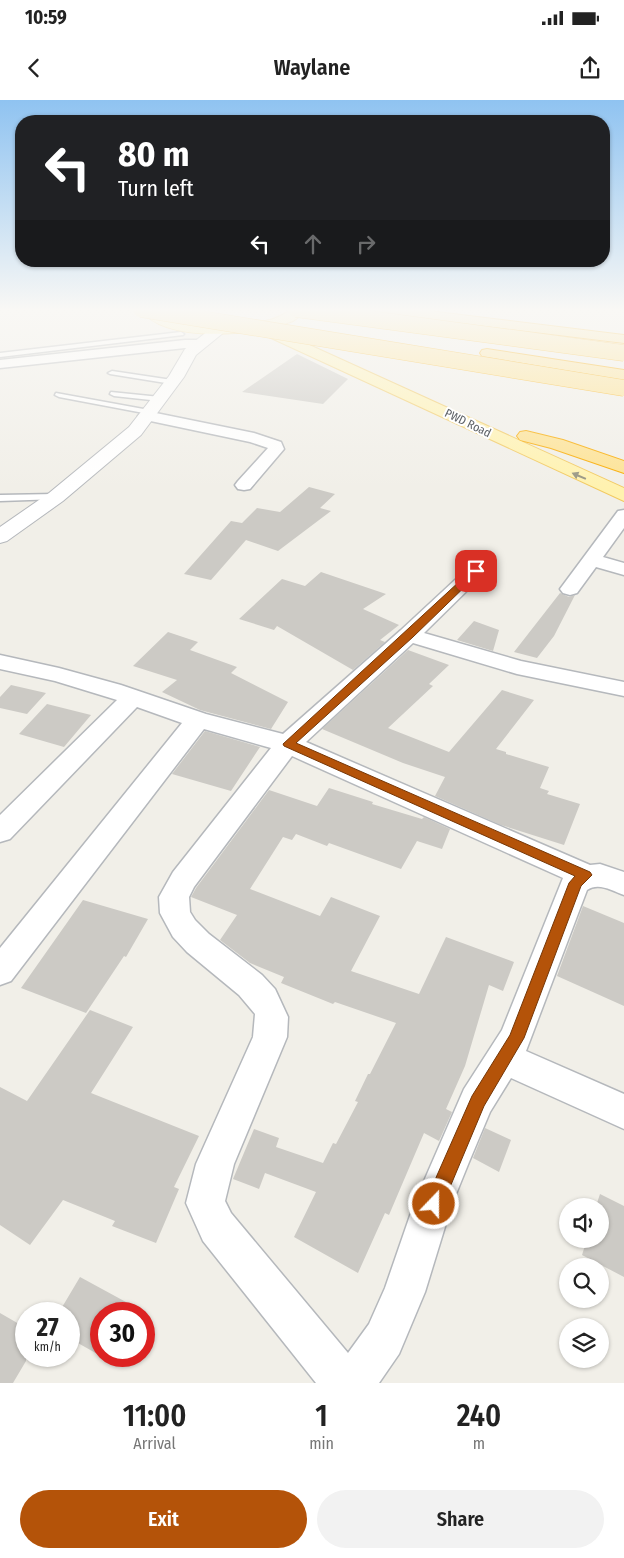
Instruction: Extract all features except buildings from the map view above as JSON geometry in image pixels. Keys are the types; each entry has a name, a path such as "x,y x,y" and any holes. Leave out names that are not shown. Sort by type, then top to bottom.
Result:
{"highway":[{"path":"507,369 624,388"},
{"path":"586,369 624,375"},
{"path":"526,436 557,444 624,467"}],"main road":[{"name":"PWD Road","path":"349,369 624,495"},
{"name":"PWD Road","path":"384,369 526,436 583,461 624,476"}],"street":[{"path":"0,537 56,497 135,431 172,382 176,369"},
{"path":"152,409 275,445 276,448 244,486"},
{"path":"570,589 624,515"},
{"path":"591,560 624,569"},
{"path":"344,1383 217,1227 205,1203 215,1164 270,1037 271,1014 262,997 188,933 176,918 174,897 183,880 288,744 476,571"},
{"path":"409,634 517,668 624,689"},
{"path":"1,664 59,675 133,697 198,720 288,744 585,875 603,875 624,884"},
{"path":"0,832 133,697"},
{"path":"0,971 198,720"},
{"path":"353,1383 384,1339 404,1292 434,1204 456,1150 478,1101 516,1038 575,883 585,875"},
{"path":"504,1058 624,1112"}],"lane":[{"path":"112,373 172,382"},
{"path":"114,394 152,409"},
{"path":"59,395 152,409"},
{"path":"0,498 56,497"}],"route":[{"path":"434,1204 452,1158 478,1101 516,1038 575,883 585,875 288,744 476,571"}]}
